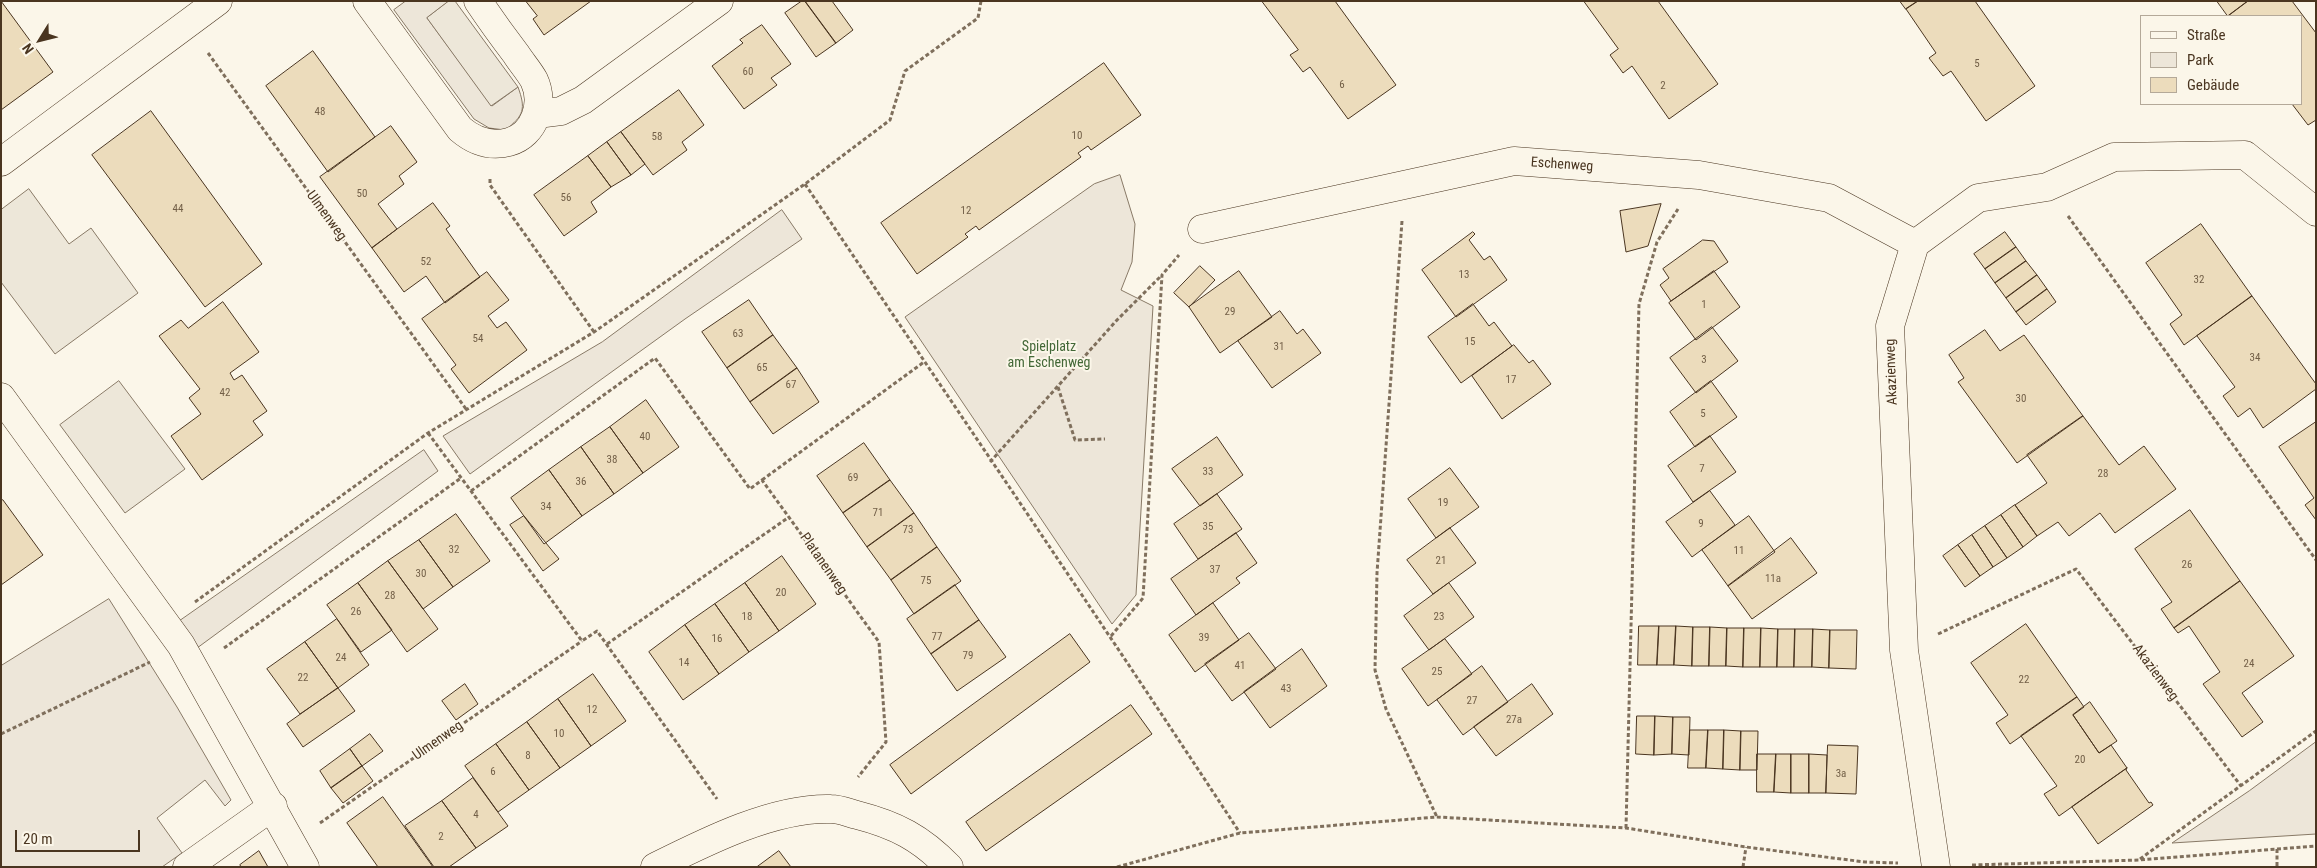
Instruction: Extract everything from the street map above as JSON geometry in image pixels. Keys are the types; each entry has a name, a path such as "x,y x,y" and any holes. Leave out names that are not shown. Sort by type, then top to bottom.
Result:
{"street":[{"path":"1,162 218,1"},
{"path":"367,1 460,128 472,139 488,144 504,144 518,140 531,128 538,114 538,97 534,80 478,1"},
{"path":"538,114 561,111 583,100 718,1"},
{"path":"1915,244 1978,198 2047,187 2114,157 2245,155 2316,212"},
{"name":"Eschenweg","path":"1202,229 1514,161 1700,174 1829,198 1915,244"},
{"name":"Akazienweg","path":"1915,244 1890,326 1904,650 1936,865"},
{"path":"1,397 181,645 273,806 305,867"},
{"path":"187,867 273,806"},
{"path":"655,867 738,828 783,814 832,808 894,826 931,848 949,867"}],"path":[{"path":"166,622 428,433 594,332 804,184 890,120 905,71 978,18 981,1"},
{"name":"Ulmenweg","path":"187,24 466,409"},
{"path":"488,144 490,185 594,332"},
{"path":"1626,828 1639,304 1657,242 1700,174"},
{"path":"804,184 990,462 1111,636 1240,833"},
{"path":"1405,184 1377,573 1375,670 1386,710 1437,817"},
{"path":"2047,187 2316,560"},
{"path":"990,462 1117,320 1162,275 1202,229"},
{"path":"1111,636 1143,598 1162,275"},
{"path":"471,491 654,358 750,489 924,362"},
{"path":"1058,386 1075,440 1106,440"},
{"path":"428,433 582,641"},
{"path":"195,668 461,478"},
{"name":"Platanenweg","path":"762,480 879,642 886,742 832,808"},
{"path":"607,644 790,517"},
{"name":"Akazienweg","path":"1904,650 2076,569 2241,786"},
{"name":"Ulmenweg","path":"293,842 597,630 738,828"},
{"path":"1,734 149,663 181,645"},
{"path":"2139,860 2316,731"},
{"path":"1117,867 1240,833 1437,817 1626,828 1746,847 1865,862 1936,865 2139,860 2316,846"},
{"path":"1743,867 1746,847"},
{"path":"2277,849 2277,867"}],"green space":[{"path":"406,1 449,1 427,18 492,106 518,87 522,101 522,112 505,130 489,128 474,119 394,10"},
{"name":"Spielplatz am Eschenweg","path":"1120,175 1135,224 1132,262 1121,290 1153,306 1136,595 1112,624 905,317 1094,184"},
{"path":"782,210 802,239 685,319 470,474 443,436 602,342"},
{"path":"424,450 438,471 193,651 174,625"},
{"path":"109,599 177,707 231,800 225,806 205,780 157,818 182,853 162,867 1,867 1,666"},
{"path":"2316,742 2316,834 2172,843 2249,791"}],"shaded area":[{"path":"449,1 455,1 518,87 491,106 427,18"},
{"path":"29,189 69,244 91,228 138,293 55,354 1,282 1,210"},
{"path":"119,381 185,469 125,513 60,425"}],"building":[{"path":"1,1 53,72 1,110"},
{"path":"526,1 591,1 544,35 533,19 537,16"},
{"path":"802,1 805,1 836,43 816,57 785,13"},
{"path":"805,1 832,1 853,30 836,43"},
{"path":"1262,1 1335,1 1396,85 1348,119 1310,67 1303,72 1290,55 1298,50"},
{"path":"1584,1 1658,1 1718,84 1669,119 1632,66 1623,73 1610,55 1618,49"},
{"path":"1900,1 1918,1 1906,9"},
{"path":"1918,1 1975,1 2035,86 1986,121 1951,71 1943,76 1929,58 1936,53 1906,9"},
{"path":"2217,1 2248,1 2229,15 2227,15"},
{"path":"2248,1 2292,1 2316,33 2316,120 2308,125 2293,105 2302,105 2302,15 2229,15"},
{"path":"762,25 791,64 771,78 777,85 744,109 712,66 743,43 740,40"},
{"path":"313,51 375,137 328,172 266,86"},
{"path":"1104,63 1141,115 1091,150 1088,146 1078,153 1081,157 979,230 976,226 965,234 968,237 917,274 881,223"},
{"path":"679,90 704,125 682,142 687,150 653,175 621,132"},
{"path":"151,111 262,264 205,307 92,155"},
{"path":"391,126 417,162 399,176 404,184 378,204 397,229 372,248 320,177"},
{"path":"621,132 645,164 631,175 607,142"},
{"path":"607,142 631,175 611,187 588,156"},
{"path":"588,156 611,187 591,202 597,212 564,236 534,195"},
{"path":"433,203 450,226 446,229 480,277 445,303 426,276 404,292 372,248"},
{"path":"1661,204 1648,246 1626,252 1620,211"},
{"path":"2201,224 2252,296 2184,345 2170,324 2182,315 2146,263"},
{"path":"1473,232 1475,234 1469,240 1484,260 1490,256 1507,280 1456,317 1422,270"},
{"path":"2005,232 2016,247 1985,269 1974,254"},
{"path":"1703,240 1714,241 1728,262 1671,301 1660,285 1669,278 1663,269"},
{"path":"2016,247 2026,261 1995,283 1985,269"},
{"path":"2026,261 2037,275 2006,298 1995,283"},
{"path":"1200,266 1215,280 1189,307 1174,293"},
{"path":"1239,271 1272,317 1220,353 1189,307"},
{"path":"1714,271 1740,307 1696,340 1669,303"},
{"path":"487,272 509,300 488,316 497,328 506,322 527,350 469,393 451,369 456,365 422,319"},
{"path":"2037,275 2047,289 2016,312 2006,298"},
{"path":"2047,289 2056,302 2026,325 2016,312"},
{"path":"2252,296 2316,384 2316,389 2263,428 2250,408 2238,417 2223,396 2235,387 2197,336"},
{"path":"749,300 773,335 727,368 702,332"},
{"path":"223,302 259,352 230,373 234,380 242,375 267,411 253,421 263,435 202,480 171,436 201,414 189,398 200,389 159,336 181,320 188,328"},
{"path":"1473,304 1489,326 1494,322 1512,346 1461,383 1428,337"},
{"path":"1280,311 1297,334 1303,329 1321,353 1272,388 1238,341"},
{"path":"1712,327 1738,361 1696,393 1670,358"},
{"path":"1985,330 2000,351 2024,335 2083,416 2017,463 1958,382 1964,378 1949,355"},
{"path":"773,335 797,368 750,402 727,368"},
{"path":"1514,345 1529,363 1533,360 1551,384 1502,419 1472,376"},
{"path":"797,368 819,402 773,434 750,402"},
{"path":"1711,381 1737,417 1695,447 1670,412"},
{"path":"646,400 679,447 643,473 610,427"},
{"path":"2083,416 2119,465 2144,446 2176,489 2115,533 2100,513 2069,536 2058,522 2037,536 2015,505 2047,483 2027,455"},
{"path":"2316,422 2316,520 2305,505 2314,498 2279,447"},
{"path":"610,427 643,473 614,494 581,447"},
{"path":"1710,436 1736,472 1693,502 1668,466"},
{"path":"1217,437 1243,475 1200,506 1172,469"},
{"path":"864,443 890,480 843,513 817,476"},
{"path":"581,447 614,494 582,516 549,470"},
{"path":"1450,468 1479,507 1436,538 1408,499"},
{"path":"549,470 582,516 544,544 511,498"},
{"path":"890,480 914,513 867,547 843,513"},
{"path":"1710,491 1735,525 1692,557 1666,522"},
{"path":"1217,494 1242,529 1198,559 1174,524"},
{"path":"3,500 43,555 1,585 1,501"},
{"path":"2015,505 2037,536 2023,547 2001,515"},
{"path":"2190,510 2240,581 2174,628 2161,609 2172,602 2135,549"},
{"path":"914,513 937,547 891,580 867,547"},
{"path":"456,514 490,561 453,587 419,540"},
{"path":"2001,515 2023,547 2007,558 1985,526"},
{"path":"524,516 559,559 543,571 510,525"},
{"path":"1749,516 1775,552 1728,586 1702,550"},
{"path":"1985,526 2007,558 1993,567 1972,535"},
{"path":"1450,528 1476,563 1433,594 1407,560"},
{"path":"1236,533 1257,563 1236,578 1240,583 1196,615 1171,579"},
{"path":"1972,535 1993,567 1980,576 1958,545"},
{"path":"1791,538 1817,573 1752,619 1728,586"},
{"path":"419,540 453,587 423,609 388,561"},
{"path":"1958,545 1980,576 1965,587 1943,556"},
{"path":"937,547 961,581 914,614 891,580"},
{"path":"782,556 816,604 779,631 745,583"},
{"path":"388,561 438,629 407,652 358,583"},
{"path":"2240,581 2294,656 2242,693 2263,722 2242,737 2203,684 2220,672 2189,626 2178,633 2174,628"},
{"path":"358,583 392,630 361,652 327,605"},
{"path":"745,583 779,631 749,652 715,604"},
{"path":"1449,583 1474,617 1429,650 1404,616"},
{"path":"955,585 979,620 931,654 907,619"},
{"path":"1213,603 1239,640 1195,672 1169,635"},
{"path":"715,604 749,652 719,674 685,625"},
{"path":"337,619 369,665 338,688 305,642"},
{"path":"979,620 1006,657 957,691 931,654"},
{"path":"2026,624 2077,697 2010,744 1996,723 2008,715 1971,663"},
{"path":"685,625 719,674 683,700 649,652"},
{"path":"1639,626 1659,626 1657,665 1638,665"},
{"path":"1659,626 1676,626 1674,665 1657,665"},
{"path":"1676,626 1693,627 1692,666 1674,665"},
{"path":"1693,627 1710,627 1709,666 1692,666"},
{"path":"1710,627 1727,628 1726,666 1709,666"},
{"path":"1727,628 1744,628 1743,667 1726,666"},
{"path":"1744,628 1761,628 1760,667 1743,667"},
{"path":"1761,628 1778,629 1777,667 1760,667"},
{"path":"1778,629 1795,629 1794,667 1777,667"},
{"path":"1795,629 1813,629 1812,667 1794,667"},
{"path":"1813,629 1830,630 1829,668 1812,667"},
{"path":"1830,630 1857,630 1856,669 1829,668"},
{"path":"1249,633 1276,669 1232,701 1205,664"},
{"path":"1070,634 1090,662 911,794 890,765"},
{"path":"1445,639 1472,674 1428,706 1402,669"},
{"path":"305,642 338,688 300,714 267,669"},
{"path":"1302,649 1327,686 1270,728 1244,692"},
{"path":"1482,666 1508,702 1463,735 1437,700"},
{"path":"593,674 626,721 591,746 558,699"},
{"path":"465,684 478,704 456,720 442,701"},
{"path":"1532,684 1553,714 1496,756 1474,727"},
{"path":"338,688 355,711 303,747 287,724"},
{"path":"2077,697 2084,707 2073,715 2099,753 2111,745 2127,768 2059,816 2044,794 2057,786 2021,736"},
{"path":"558,699 591,746 560,768 527,722"},
{"path":"2090,702 2117,741 2099,753 2073,715"},
{"path":"1131,705 1152,734 986,851 966,822"},
{"path":"1637,716 1655,716 1654,755 1636,754"},
{"path":"1655,716 1673,717 1672,754 1654,755"},
{"path":"1673,717 1690,717 1689,755 1672,754"},
{"path":"527,722 560,768 529,790 496,744"},
{"path":"1690,730 1708,730 1706,768 1688,768"},
{"path":"1708,730 1724,730 1723,769 1706,768"},
{"path":"1724,730 1741,731 1740,770 1723,769"},
{"path":"1741,731 1758,731 1757,770 1740,770"},
{"path":"370,734 383,751 362,766 350,749"},
{"path":"496,744 529,790 498,812 465,766"},
{"path":"1828,745 1858,746 1856,794 1826,793"},
{"path":"350,749 362,766 331,788 320,771"},
{"path":"1757,754 1776,754 1774,792 1757,792"},
{"path":"1776,754 1791,754 1791,793 1774,792"},
{"path":"1791,754 1809,754 1809,793 1791,793"},
{"path":"1809,754 1827,755 1826,793 1809,793"},
{"path":"362,766 373,781 343,803 331,788"},
{"path":"2127,768 2126,770 2149,803 2151,802 2153,805 2098,844 2072,807"},
{"path":"473,778 508,826 476,848 442,801"},
{"path":"383,797 433,867 378,867 347,823"},
{"path":"442,801 476,848 449,867 434,867 405,826"},
{"path":"259,851 268,867 241,867 240,865"},
{"path":"779,851 791,867 757,867"}]}
